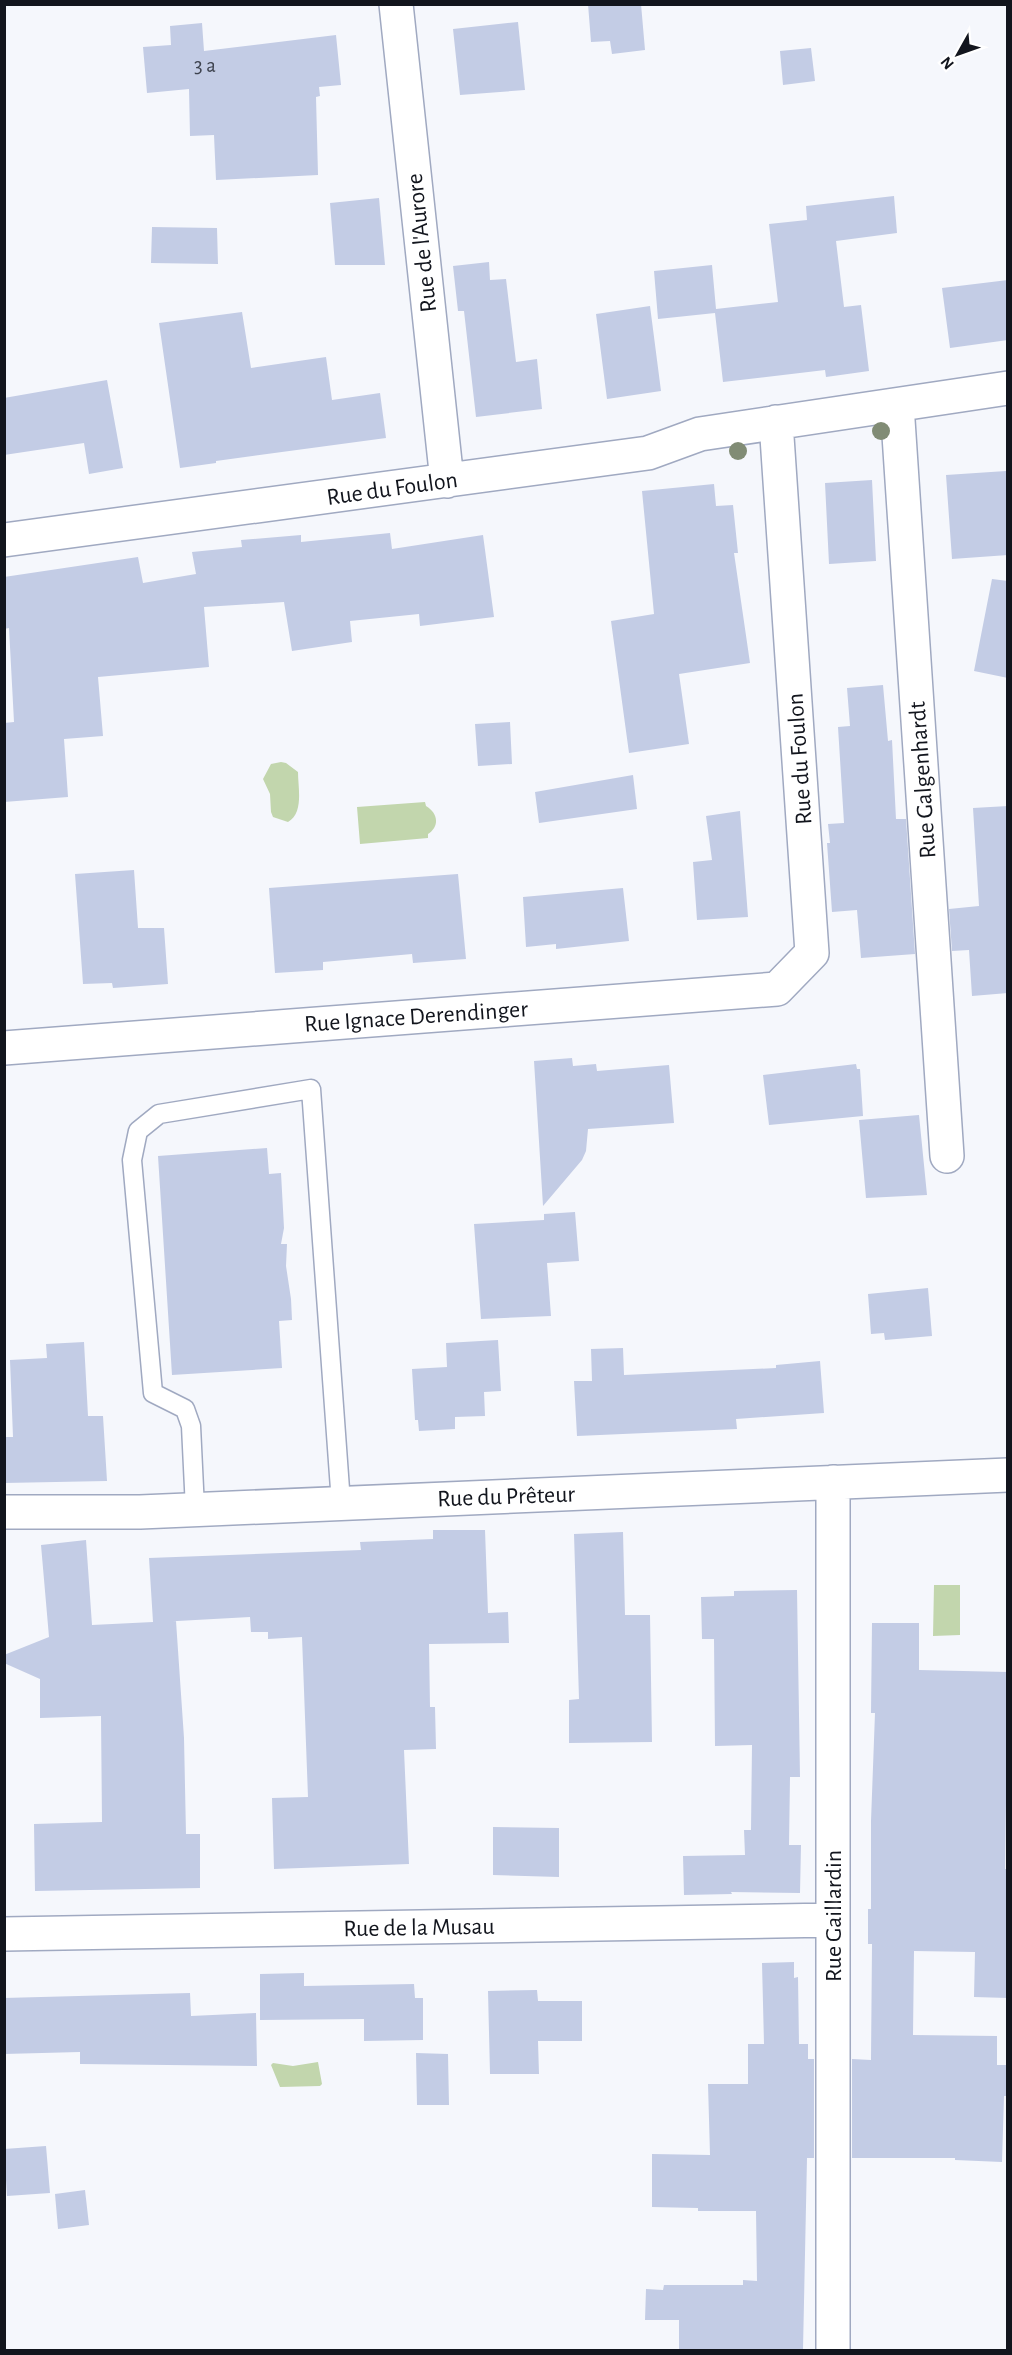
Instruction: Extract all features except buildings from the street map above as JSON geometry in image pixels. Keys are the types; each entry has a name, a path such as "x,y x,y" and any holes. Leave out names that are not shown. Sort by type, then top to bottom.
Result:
{"street":[{"name":"Rue de l'Aurore","path":"396,4 447,481"},
{"name":"Rue du Foulon","path":"4,540 648,453 700,434 1008,388"},
{"name":"Rue Galgenhardt","path":"897,405 947,1156"},
{"name":"Rue du Foulon","path":"776,422 812,953"},
{"name":"Rue Ignace Derendinger","path":"4,1048 777,989 812,953"},
{"name":"Rue du Prêteur","path":"4,1512 195,1509 1008,1475"},
{"name":"Rue Gaillardin","path":"833,1482 833,2350"},
{"name":"Rue de la Musau","path":"4,1934 832,1920"}],"lane":[{"path":"195,1509 191,1426 184,1409 153,1393 132,1160 138,1131 159,1114 311,1089 340,1503"}],"shaded area":[{"path":"281,762 298,772 298,806 293,818 288,822 273,817 270,794 263,779 271,764"},
{"path":"425,802 436,820 428,838 360,844 357,807"},
{"path":"934,1585 960,1585 960,1635 933,1636"},
{"path":"318,2062 322,2084 320,2086 280,2087 271,2065 273,2063 293,2066"}]}
